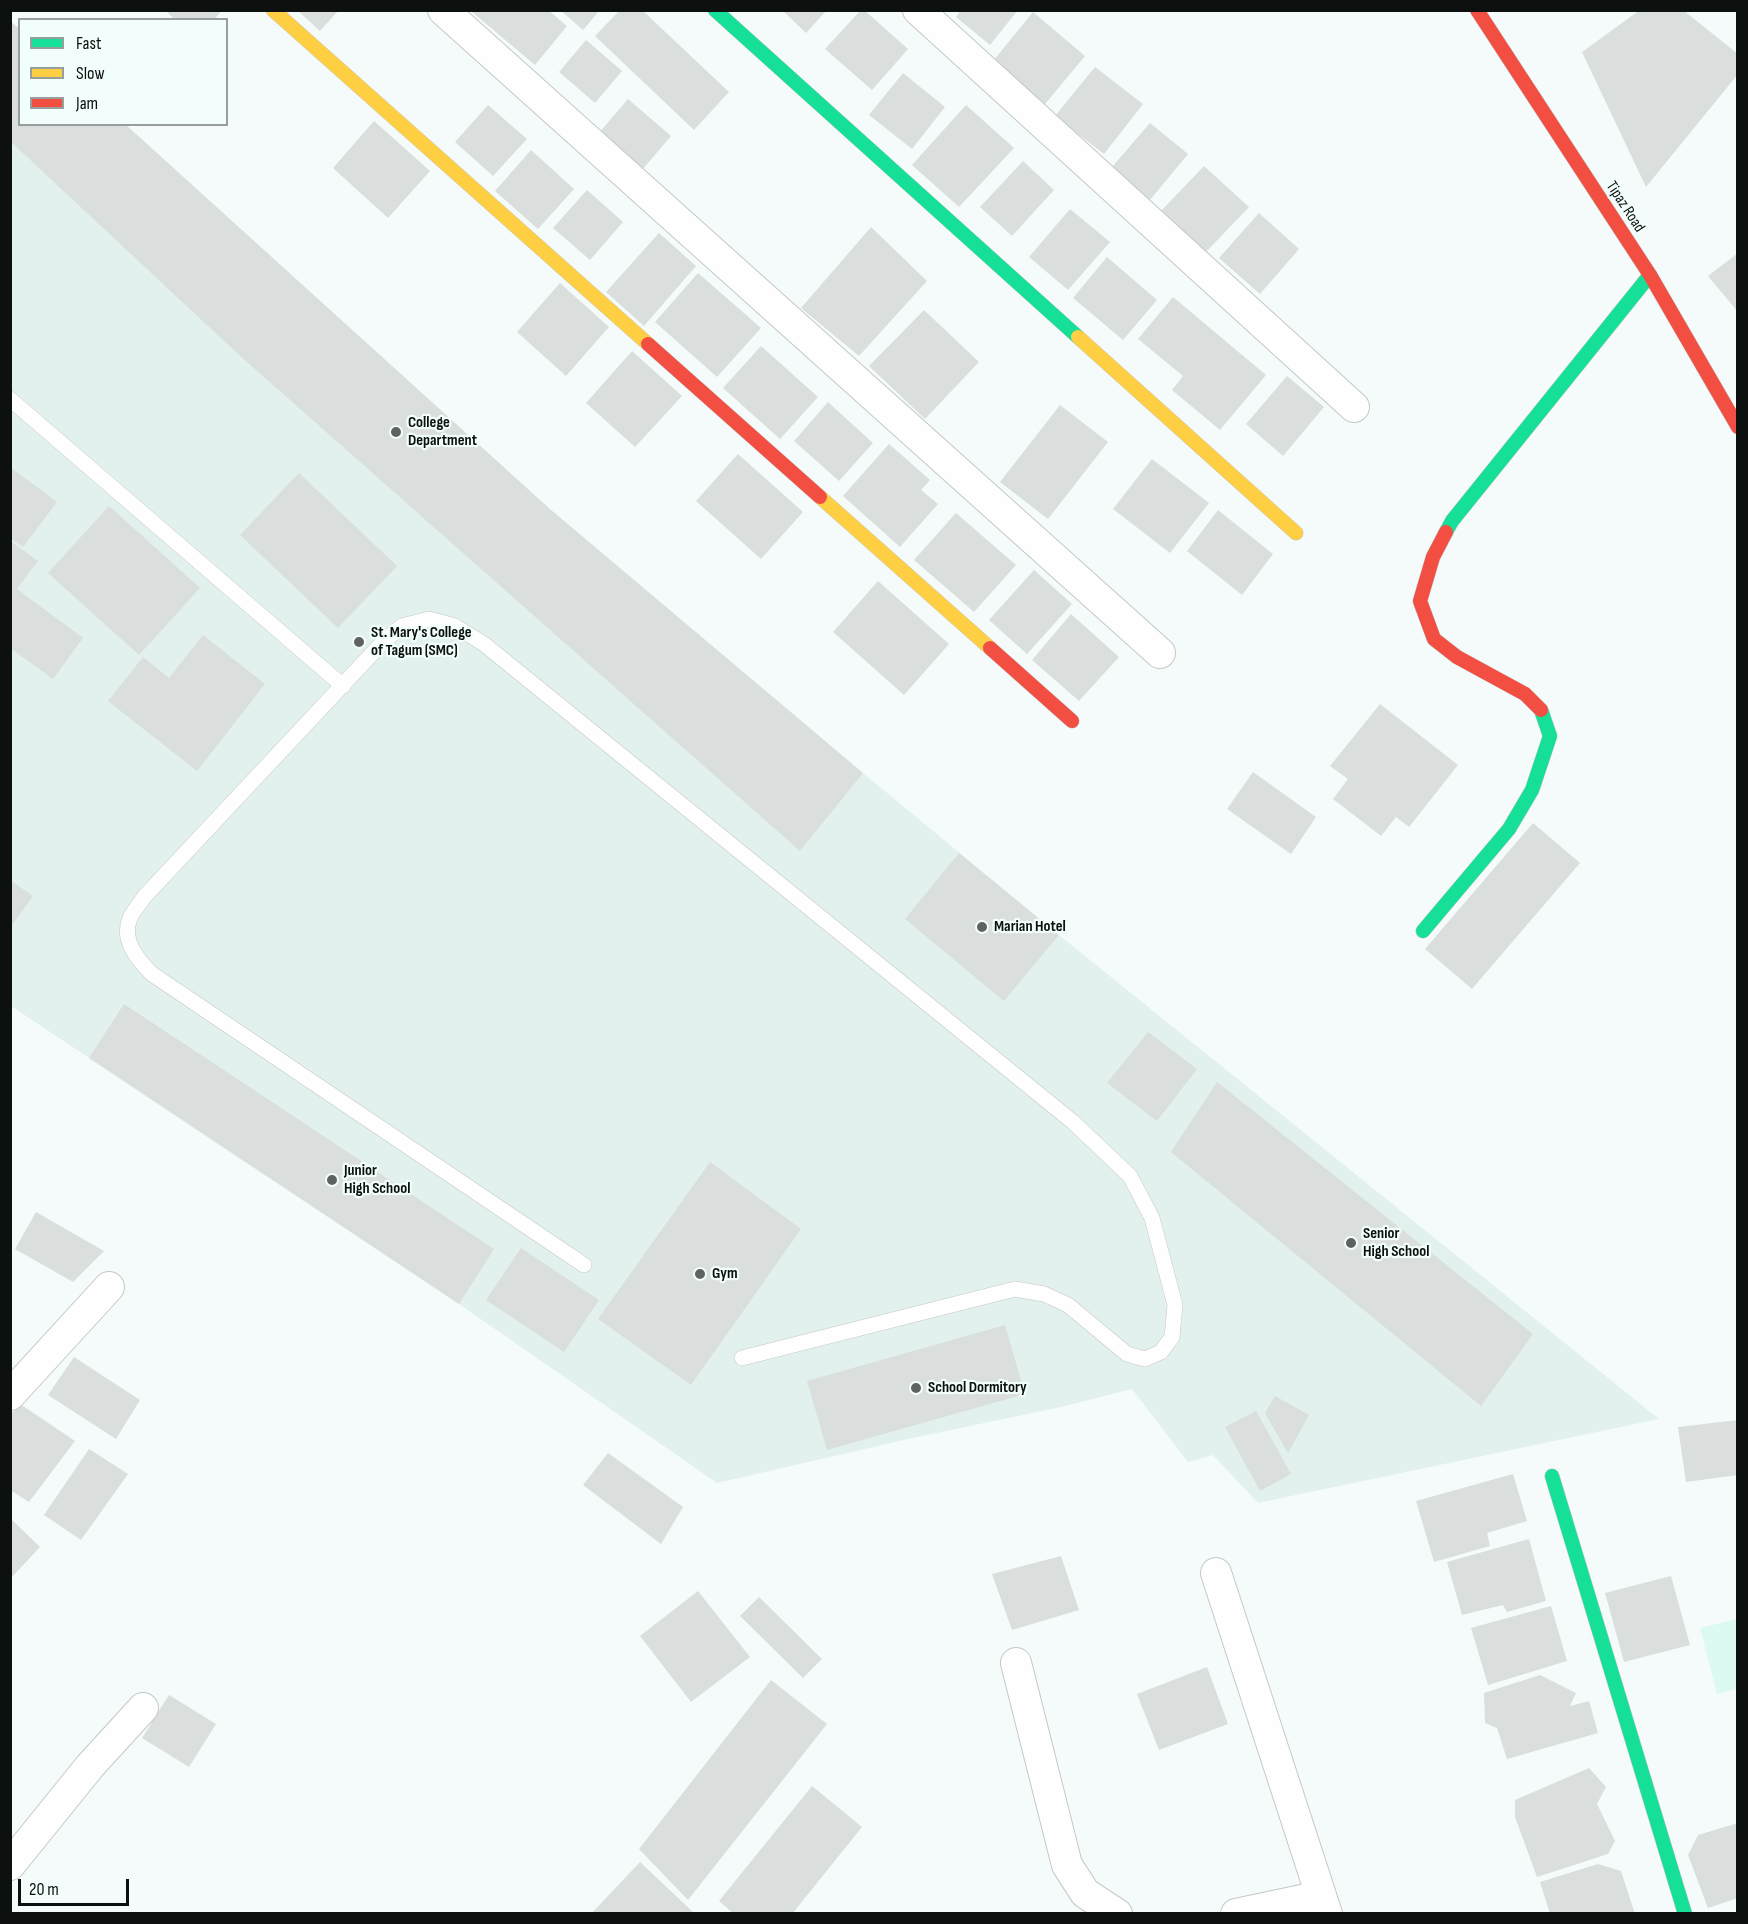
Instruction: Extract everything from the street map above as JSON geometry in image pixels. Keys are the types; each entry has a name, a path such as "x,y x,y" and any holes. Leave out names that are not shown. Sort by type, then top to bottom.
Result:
{"street":[{"path":"273,10 1072,721"},
{"path":"443,10 1160,653"},
{"path":"715,10 1296,533"},
{"path":"918,10 1354,407"},
{"name":"Tipaz Road","path":"1477,10 1650,275 1737,427"},
{"path":"1424,931 1509,829 1532,790 1550,736 1541,709 1525,694 1458,657 1434,639 1420,601 1432,557 1452,521 1650,275"},
{"path":"10,1395 109,1287"},
{"path":"1552,1476 1685,1914"},
{"path":"1216,1573 1324,1905 1236,1914"},
{"path":"1016,1663 1067,1865 1085,1893 1117,1914"},
{"path":"10,1865 90,1766 143,1708"}],"lane":[{"path":"10,399 343,686"},
{"path":"584,1265 152,974 137,958 128,939 130,919 144,897 383,642 402,626 429,619 455,626 484,644 1073,1122 1130,1176 1152,1218 1175,1305 1172,1337 1161,1352 1145,1359 1127,1354 1068,1305 1044,1294 1015,1289 742,1358"}],"shaded area":[{"name":"St. Mary's College of Tagum (SMC)","path":"10,21 18,28 18,126 126,126 551,510 1059,935 1659,1419 1258,1503 1213,1455 1188,1462 1132,1389 1061,1407 717,1483 459,1304 11,1006"}],"green space":[{"path":"1737,1619 1737,1689 1717,1694 1700,1628"}],"building":[{"path":"165,10 222,10 216,18 173,18"},
{"path":"297,10 339,10 320,31"},
{"path":"474,10 548,10 567,26 535,65 472,12"},
{"path":"560,10 600,10 583,30"},
{"path":"620,10 642,10 729,92 694,130 595,36"},
{"path":"782,10 827,10 806,33"},
{"path":"861,10 864,10 908,49 872,90 825,49"},
{"path":"961,10 1018,10 990,45 956,17"},
{"path":"1640,10 1683,10 1738,54 1738,74 1646,187 1582,52"},
{"path":"1033,12 1085,56 1045,104 993,61"},
{"name":"College Department","path":"10,21 18,27 18,126 127,126 551,510 863,773 800,851 238,354 10,141"},
{"path":"586,40 622,71 595,103 559,72"},
{"path":"1095,67 1143,104 1104,154 1055,116"},
{"path":"903,73 945,107 912,149 869,115"},
{"path":"628,99 671,136 642,170 599,133"},
{"path":"488,105 527,139 493,176 455,142"},
{"path":"966,105 1014,148 959,207 912,165"},
{"path":"374,121 430,171 388,218 333,168"},
{"path":"1150,123 1188,154 1150,200 1112,167"},
{"path":"531,150 574,189 538,229 495,191"},
{"path":"1023,161 1054,190 1012,236 980,207"},
{"path":"1204,166 1249,207 1204,254 1160,212"},
{"path":"587,190 623,222 590,260 553,228"},
{"path":"1070,209 1110,242 1068,290 1029,257"},
{"path":"1259,213 1299,249 1260,294 1219,258"},
{"path":"871,227 927,281 859,356 801,308"},
{"path":"659,233 696,266 644,326 606,292"},
{"path":"1738,253 1738,312 1708,276"},
{"path":"1107,257 1157,300 1123,340 1073,298"},
{"path":"698,273 761,328 717,377 655,322"},
{"path":"560,283 609,327 566,376 517,332"},
{"path":"1173,297 1266,375 1220,430 1172,390 1183,376 1138,339"},
{"path":"924,310 979,362 925,419 869,366"},
{"path":"761,346 818,397 780,439 723,388"},
{"path":"632,351 682,396 635,447 586,403"},
{"path":"1287,376 1324,407 1283,456 1246,424"},
{"path":"828,402 873,443 839,481 794,441"},
{"path":"1060,405 1108,442 1048,519 1000,482"},
{"path":"889,444 930,480 921,490 938,504 900,547 843,496"},
{"path":"738,454 803,512 761,559 696,501"},
{"path":"1152,459 1209,503 1170,553 1113,509"},
{"path":"10,467 57,502 23,547 10,538"},
{"path":"299,473 397,566 338,628 240,535"},
{"path":"109,506 200,588 139,655 48,573"},
{"path":"1218,510 1273,554 1242,595 1187,551"},
{"path":"956,513 1016,565 974,612 914,560"},
{"path":"10,541 38,561 17,589 83,638 53,679 10,648"},
{"path":"1034,570 1072,604 1027,654 989,620"},
{"path":"878,581 949,644 904,695 833,632"},
{"path":"1071,614 1119,657 1079,701 1032,660"},
{"path":"203,635 265,684 197,771 108,701 143,657 169,678"},
{"path":"1380,704 1458,765 1409,827 1396,817 1381,836 1333,799 1348,779 1330,766"},
{"path":"1253,772 1316,817 1291,854 1227,809"},
{"path":"1533,823 1580,863 1472,989 1425,949"},
{"name":"Marian Hotel","path":"959,853 1059,935 1004,1001 905,919"},
{"path":"10,880 33,896 10,928"},
{"name":"Junior High School","path":"124,1004 494,1249 459,1304 89,1058"},
{"path":"1148,1032 1197,1069 1157,1121 1107,1083"},
{"name":"Senior High School","path":"1217,1082 1533,1334 1481,1406 1171,1152"},
{"name":"Gym","path":"710,1162 801,1229 691,1385 598,1319"},
{"path":"36,1212 104,1251 73,1282 15,1249"},
{"path":"521,1248 599,1300 564,1352 486,1300"},
{"name":"School Dormitory","path":"1005,1325 1025,1394 827,1450 807,1381"},
{"path":"74,1357 140,1400 116,1439 48,1395"},
{"path":"1275,1396 1309,1415 1288,1453 1265,1413"},
{"path":"20,1404 75,1441 29,1502 10,1490 10,1415"},
{"path":"1256,1411 1291,1474 1260,1491 1225,1427"},
{"path":"1738,1420 1738,1475 1686,1482 1678,1427"},
{"path":"89,1449 128,1474 81,1540 44,1515"},
{"path":"608,1453 683,1507 661,1544 583,1485"},
{"path":"1513,1474 1527,1521 1487,1533 1490,1546 1434,1562 1416,1501"},
{"path":"10,1518 40,1547 10,1579"},
{"path":"1529,1539 1546,1601 1507,1612 1503,1605 1462,1615 1447,1562"},
{"path":"1061,1556 1079,1610 1012,1630 992,1574"},
{"path":"1671,1576 1690,1645 1624,1662 1605,1593"},
{"path":"698,1591 750,1657 691,1702 640,1636"},
{"path":"759,1597 822,1659 803,1678 740,1616"},
{"path":"1551,1606 1567,1661 1488,1685 1471,1628"},
{"path":"1207,1667 1228,1724 1159,1750 1137,1694"},
{"path":"1540,1675 1576,1693 1570,1706 1589,1701 1598,1733 1507,1759 1497,1728 1485,1723 1484,1693"},
{"path":"771,1680 827,1724 688,1900 639,1849"},
{"path":"169,1695 216,1724 189,1767 142,1738"},
{"path":"1589,1768 1606,1787 1597,1804 1615,1841 1608,1854 1537,1877 1515,1817 1515,1800"},
{"path":"812,1786 862,1827 792,1914 734,1914 719,1901"},
{"path":"1738,1823 1738,1898 1708,1908 1688,1855 1698,1835"},
{"path":"640,1862 693,1912 691,1914 591,1914"},
{"path":"1598,1864 1621,1871 1635,1914 1550,1914 1540,1882"}],"traffic: fast":[{"path":"715,10 1078,337"},
{"path":"1446,532 1452,521 1650,275"},
{"path":"1423,931 1509,829 1532,790 1550,736 1541,710"},
{"path":"1552,1476 1685,1914"}],"traffic: slow":[{"path":"273,10 648,344"},
{"path":"1078,337 1296,533"},
{"path":"820,497 990,648"}],"traffic: jam":[{"path":"1477,10 1650,275 1738,427"},
{"path":"648,344 820,497"},
{"path":"1446,532 1433,557 1420,601 1434,639 1457,657 1525,694 1541,710"},
{"path":"990,648 1072,721"}],"place":[{"name":"College Department","path":"396,432"},
{"name":"St. Mary's College of Tagum (SMC)","path":"359,642"},
{"name":"Marian Hotel","path":"982,927"},
{"name":"Junior High School","path":"332,1180"},
{"name":"Senior High School","path":"1351,1243"},
{"name":"Gym","path":"700,1274"},
{"name":"School Dormitory","path":"916,1388"}]}
